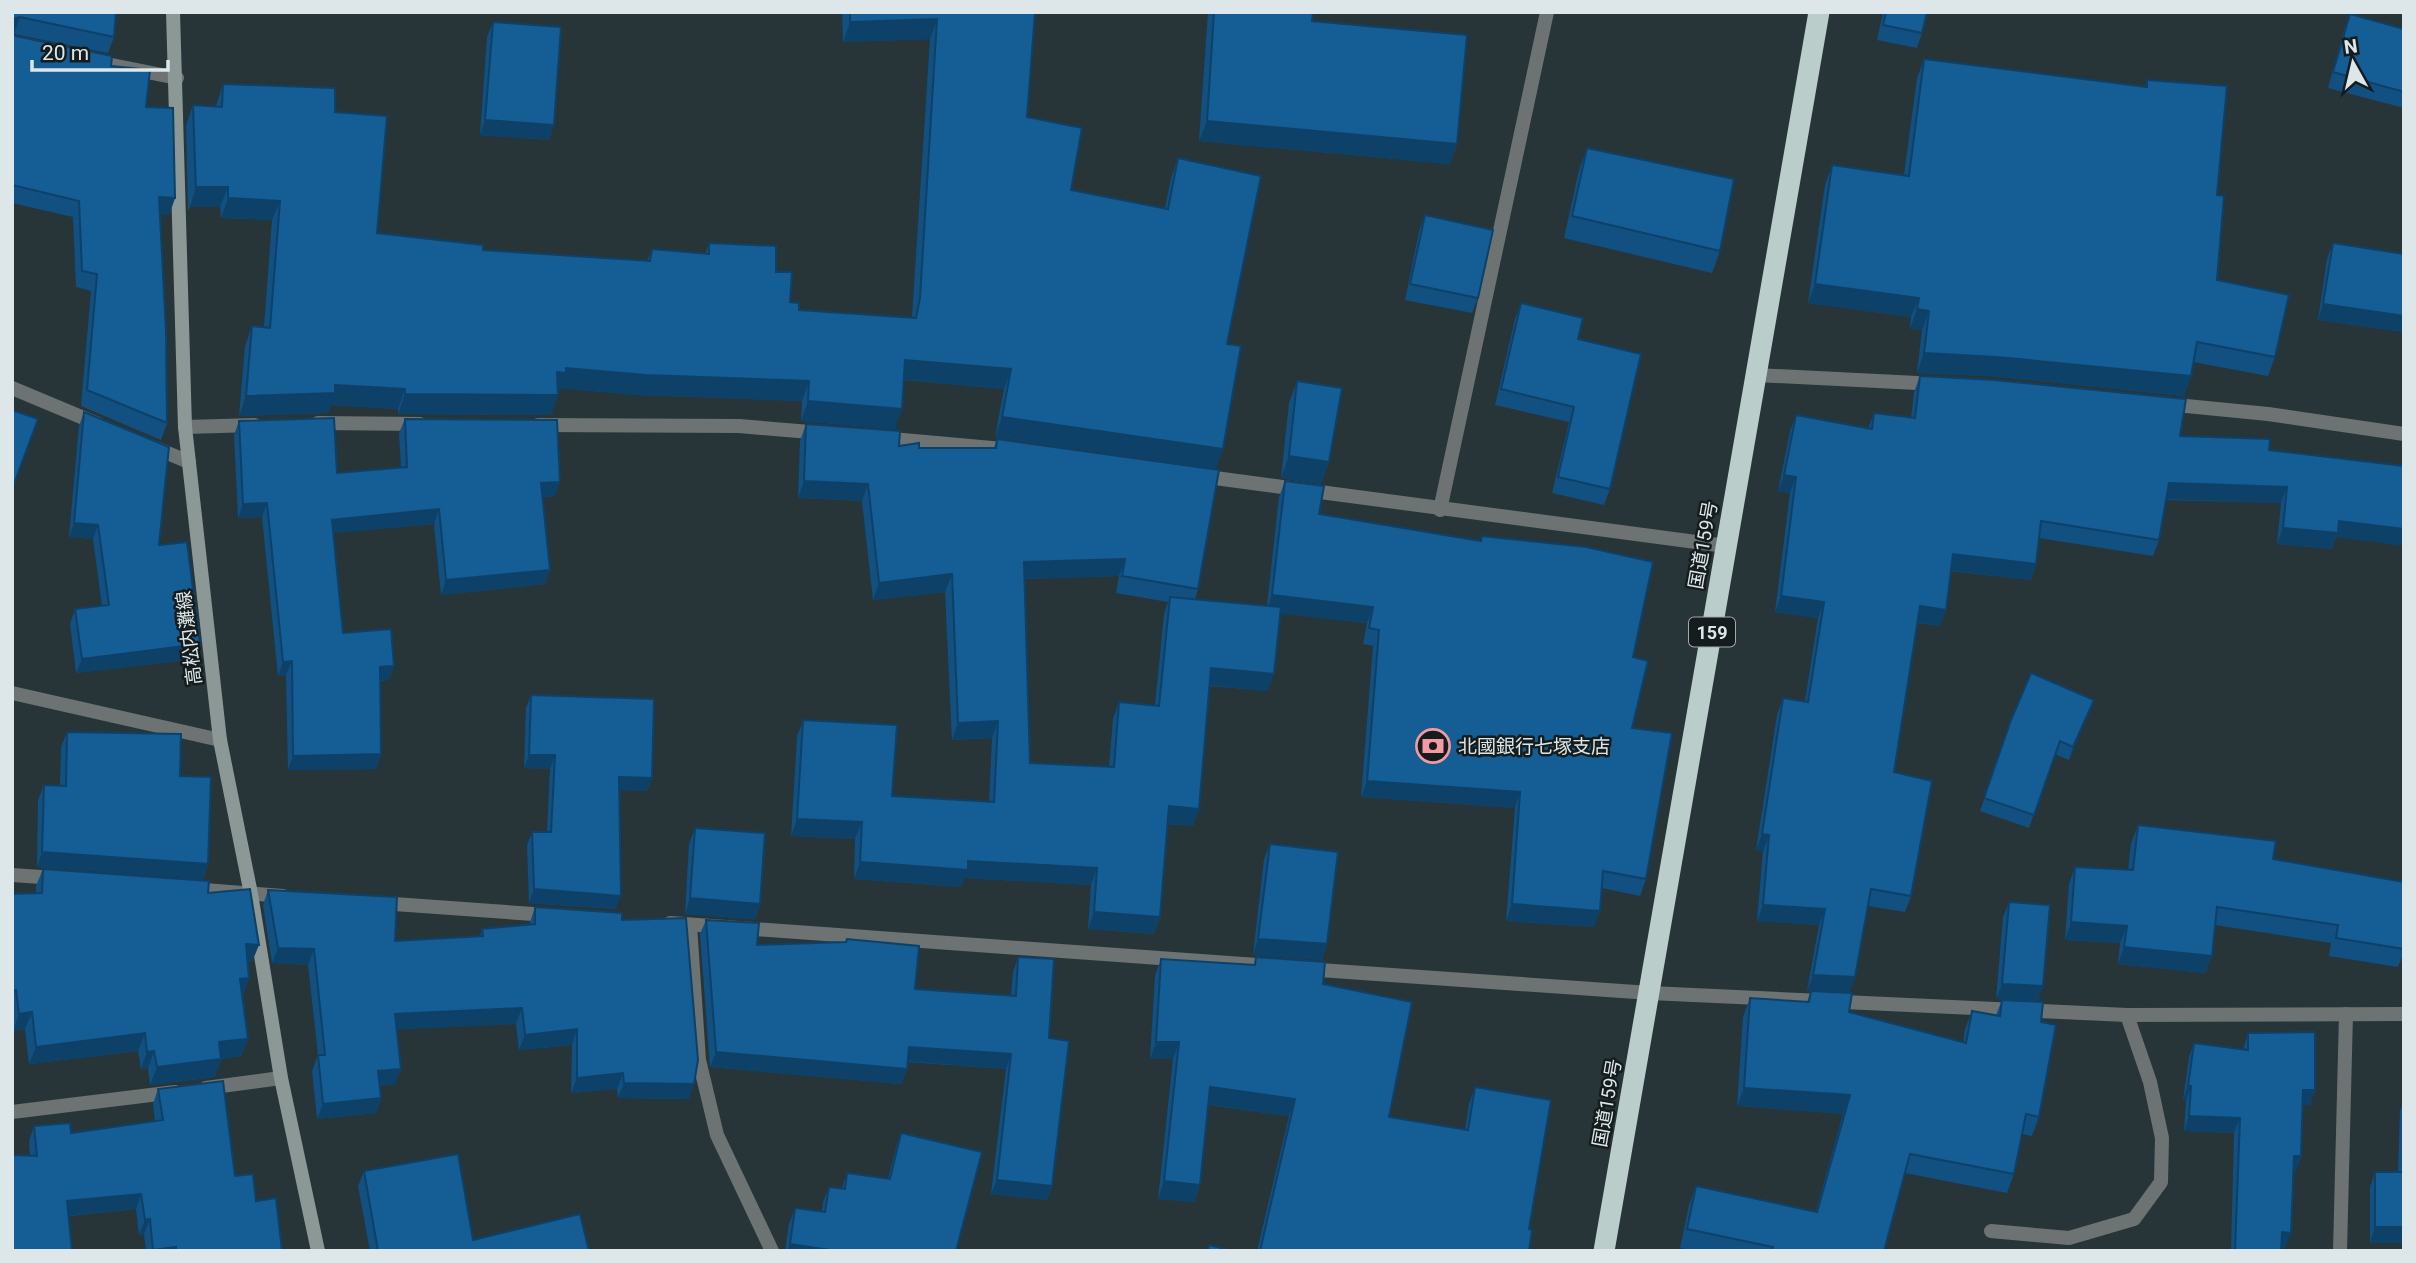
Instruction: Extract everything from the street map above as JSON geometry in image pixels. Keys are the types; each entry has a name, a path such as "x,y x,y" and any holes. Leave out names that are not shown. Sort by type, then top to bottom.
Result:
{"highway":[{"name":"国道159号","path":"1604,1251 1819,12"}],"main road":[{"name":"高松内灘線","path":"173,12 185,427 220,740 251,894 281,1078 318,1251"}],"street":[{"path":"1440,510 1547,12"},
{"path":"73,57 177,78"},
{"path":"1756,375 1948,384"},
{"path":"12,388 113,430"},
{"path":"2148,402 2268,414 2404,434"},
{"path":"308,424 433,424"},
{"path":"185,427 267,425"},
{"path":"516,425 739,426 836,434"},
{"path":"863,436 1029,452"},
{"path":"138,441 188,461"},
{"path":"1181,473 1440,510 1726,546"},
{"path":"12,693 220,740"},
{"path":"12,875 65,879"},
{"path":"172,887 292,897"},
{"path":"361,902 567,916"},
{"path":"649,922 1267,966"},
{"path":"690,925 699,1060 717,1135 772,1251"},
{"path":"1294,968 1650,993 2127,1015 2404,1014"},
{"path":"2340,1251 2346,1014"},
{"path":"1991,1231 2069,1238 2134,1219 2161,1182 2162,1138 2150,1082 2127,1015"},
{"path":"12,1112 281,1078"}],"building":[{"path":"12,12 116,12 114,37 20,17 12,19"},
{"path":"850,12 1035,12 1027,117 1082,128 1071,190 1168,209 1178,158 1261,176 1227,344 1241,346 1223,449 1002,417 1011,369 905,360 902,409 808,401 809,381 645,375 566,368 566,373 557,372 558,395 405,394 405,389 335,385 335,393 246,396 252,326 270,328 280,201 228,198 228,187 196,187 196,191 193,105 222,107 223,84 335,88 335,112 387,116 377,233 483,245 483,250 650,261 652,249 709,254 709,243 776,246 776,272 792,272 790,302 799,303 799,310 916,318 920,298 937,19 850,22"},
{"path":"1214,12 1313,12 1312,21 1467,35 1457,144 1207,121"},
{"path":"1886,12 1927,12 1922,33 1883,25"},
{"path":"2350,14 2404,29 2404,92 2333,72"},
{"path":"493,22 561,27 554,125 485,120"},
{"path":"12,32 16,36 112,56 111,66 150,70 146,107 173,108 175,198 159,197 166,331 167,423 87,390 97,274 82,271 79,201 12,185"},
{"path":"1924,59 2147,87 2147,80 2227,86 2217,195 2224,196 2217,280 2289,295 2275,357 2197,342 2191,376 1997,357 1924,353 1929,311 1917,309 1919,298 1815,284 1832,165 1909,176"},
{"path":"1587,148 1734,179 1720,251 1572,216"},
{"path":"1425,215 1493,230 1478,298 1410,284"},
{"path":"2333,243 2404,254 2404,316 2323,304"},
{"path":"1521,303 1583,318 1578,339 1641,354 1610,489 1558,477 1574,407 1501,389"},
{"path":"1920,376 1994,380 2186,399 2180,436 2270,439 2269,450 2404,466 2404,529 2339,521 2338,533 2283,528 2287,487 2169,483 2159,540 2041,521 2036,564 1953,554 1946,610 1920,606 1894,772 1932,781 1911,896 1871,889 1855,977 1813,975 1825,909 1763,905 1769,835 1762,834 1783,698 1808,702 1824,602 1781,596 1796,477 1784,475 1796,415 1872,429 1874,413 1915,418"},
{"path":"1297,381 1342,388 1329,462 1289,456"},
{"path":"12,410 38,419 12,489"},
{"path":"84,412 169,447 159,545 187,542 200,644 82,659 75,609 109,605 98,525 74,523"},
{"path":"334,418 337,473 407,467 405,419 557,420 560,482 541,483 550,570 446,580 439,509 332,520 343,633 391,629 394,666 380,667 381,754 293,756 292,661 283,662 267,503 243,504 239,421"},
{"path":"806,424 900,431 899,446 919,443 919,448 996,448 997,439 1219,470 1198,589 1122,576 1125,559 1024,562 1030,763 1114,767 1119,702 1159,706 1170,597 1281,607 1274,674 1211,668 1199,809 1169,806 1160,917 1094,912 1097,868 968,861 968,870 860,862 862,822 797,819 803,720 897,725 892,796 994,802 998,721 958,723 952,574 879,583 868,484 804,481"},
{"path":"1285,481 1324,486 1319,514 1481,541 1482,536 1586,547 1653,562 1633,657 1648,661 1632,728 1672,733 1646,879 1603,871 1600,911 1512,904 1520,792 1367,781 1379,630 1369,628 1373,607 1272,595"},
{"path":"2031,673 2094,700 2073,747 2060,741 2034,815 1984,798 2011,720"},
{"path":"531,695 654,699 652,778 619,777 621,896 534,889 532,832 551,832 555,755 529,755"},
{"path":"67,732 181,734 180,776 211,777 208,864 42,852 44,785 66,786"},
{"path":"2138,825 2276,841 2273,859 2404,882 2404,949 2336,938 2338,925 2217,907 2212,956 2124,947 2127,926 2071,922 2075,867 2133,870"},
{"path":"695,828 765,833 760,904 690,898"},
{"path":"1270,844 1338,852 1327,944 1258,939"},
{"path":"43,869 209,881 208,893 250,889 259,945 246,944 249,978 240,979 248,1039 219,1042 221,1059 157,1067 154,1051 147,1052 145,1033 36,1047 32,1012 19,1014 16,990 12,991 12,894 42,893"},
{"path":"268,890 397,897 395,941 483,936 482,929 535,924 535,907 622,913 622,920 686,918 698,1060 694,1084 624,1083 623,1073 577,1078 577,1029 525,1035 522,1008 395,1014 401,1069 378,1071 381,1098 323,1104 318,1055 325,1055 314,949 278,948"},
{"path":"2009,902 2050,905 2043,986 2002,984"},
{"path":"706,920 759,923 757,945 846,942 847,939 919,946 915,989 1016,996 1018,957 1054,959 1049,1038 1069,1041 1052,1186 997,1180 1011,1054 909,1047 907,1069 716,1052"},
{"path":"1256,957 1325,962 1323,984 1412,1002 1389,1117 1468,1130 1475,1087 1551,1100 1529,1229 1532,1230 1529,1251 1260,1251 1295,1099 1210,1087 1200,1185 1164,1181 1179,1042 1156,1042 1161,959 1255,965"},
{"path":"1811,991 1852,993 1849,1012 1966,1043 1972,1011 2000,1016 2002,1000 2043,1002 2041,1022 2056,1025 2039,1117 2026,1114 2014,1174 1910,1154 1884,1251 1772,1251 1773,1247 1687,1229 1696,1186 1817,1212 1850,1095 1744,1088 1750,998 1809,1002"},
{"path":"2315,1032 2315,1090 2303,1090 2301,1156 2294,1156 2291,1233 2282,1232 2281,1251 2230,1251 2235,1250 2240,1118 2189,1116 2191,1086 2188,1086 2194,1043 2248,1050 2248,1033"},
{"path":"223,1081 235,1176 253,1174 256,1201 276,1198 282,1251 176,1251 176,1247 153,1250 150,1219 145,1220 141,1194 67,1201 72,1251 12,1251 12,1155 37,1156 34,1126 70,1123 71,1133 163,1120 158,1089"},
{"path":"901,1133 982,1152 956,1251 836,1251 790,1244 795,1208 825,1212 829,1187 845,1189 847,1173 890,1179"},
{"path":"458,1154 473,1240 580,1214 589,1251 378,1251 364,1171"},
{"path":"2375,1172 2404,1172 2404,1227 2375,1227"},
{"path":"1209,1245 1233,1251 1208,1251"}],"place":[{"name":"北國銀行七塚支店","path":"1433,746"}]}
